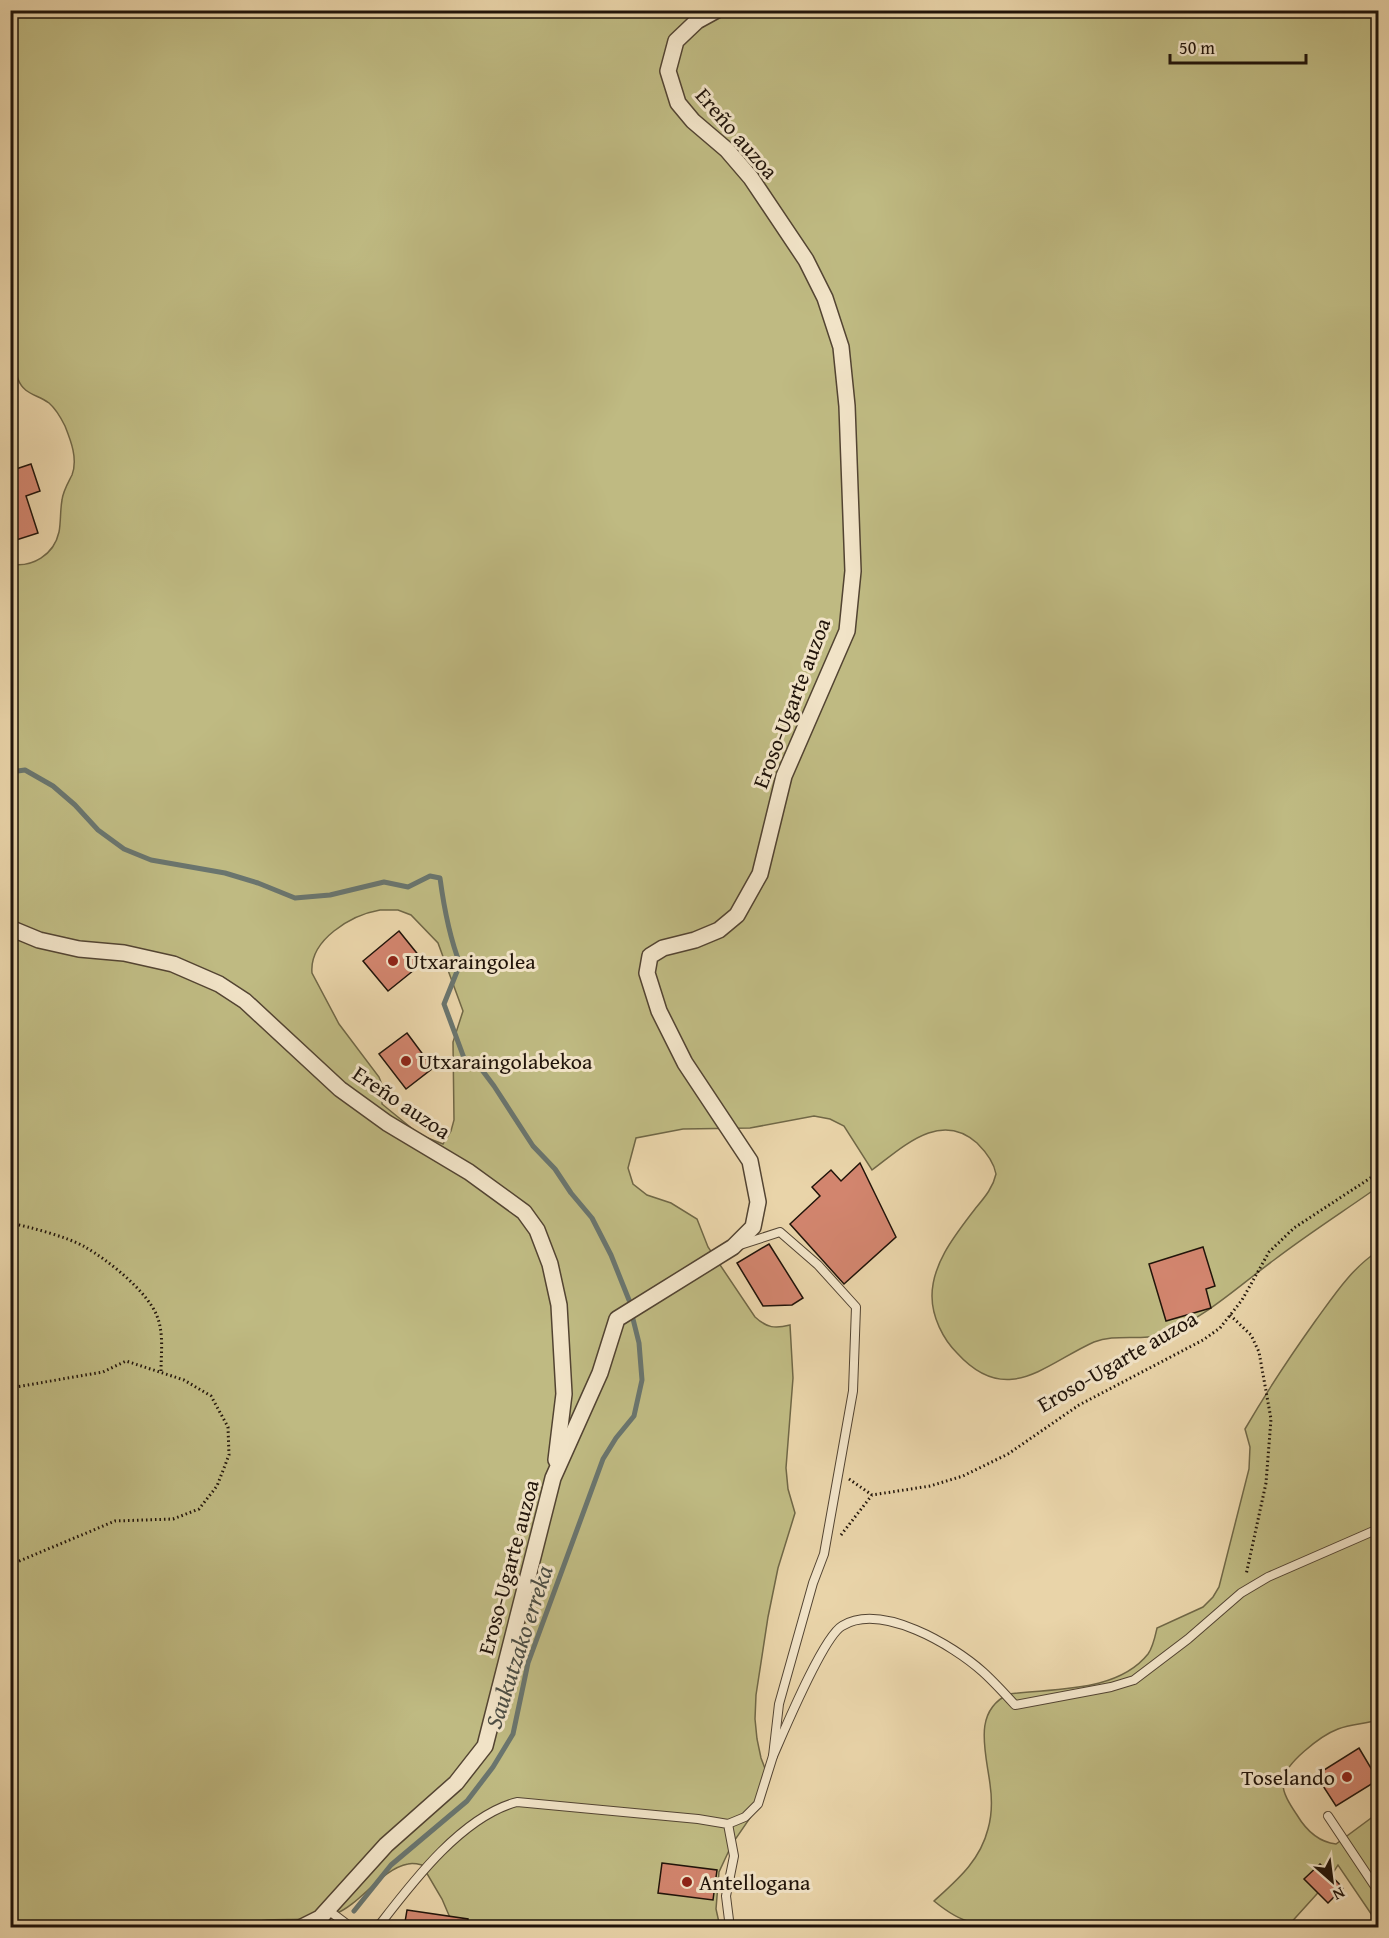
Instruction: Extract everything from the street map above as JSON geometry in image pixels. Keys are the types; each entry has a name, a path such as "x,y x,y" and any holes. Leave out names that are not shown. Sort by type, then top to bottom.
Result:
{"street":[{"name":"Ereño auzoa","path":"717,10 697,21 676,41 668,71 678,104 693,121 727,150 751,178 806,260"},
{"name":"Eroso-Ugarte auzoa","path":"302,1927 320,1918 386,1845 456,1783 485,1746 553,1478 600,1373 617,1318 733,1247 753,1227 758,1202 750,1161 685,1063 659,1011 647,973 650,956 663,948 695,940 719,930 737,915 760,874 784,776 847,631 853,571 847,406 841,347 825,298 806,260"},
{"name":"Ereño auzoa","path":"10,928 39,940 69,947 124,953 173,964 219,984 245,1001 340,1089 387,1123 469,1172 524,1212 537,1230 544,1247 559,1305 564,1394 553,1478"}],"lane":[{"name":"Eroso-Ugarte auzoa","path":"733,1247 780,1232 818,1265 855,1307 854,1391 822,1560 813,1583 779,1704 773,1756"},
{"name":"Eroso-Ugarte auzoa","path":"728,1824 745,1817 758,1804 773,1756 824,1647 841,1626 865,1618 904,1625 949,1646 983,1672 1015,1705 1111,1687 1134,1680 1248,1589 1268,1577 1378,1529"},
{"path":"373,1928 381,1923 420,1872 464,1832 500,1806 517,1802 698,1819 728,1824 734,1856 726,1896 730,1928"},
{"path":"1328,1816 1378,1891"},
{"path":"328,1910 352,1928"}],"path":[{"name":"Eroso-Ugarte auzoa","path":"872,1494 930,1486 963,1476 1008,1454 1079,1405 1203,1340 1220,1328 1242,1300 1269,1252 1294,1228 1378,1173"},
{"path":"10,1223 27,1226 84,1246 133,1282 156,1314 162,1334 161,1371"},
{"path":"1230,1315 1251,1335 1259,1352 1271,1419 1266,1483 1246,1576 1248,1589"},
{"path":"10,1388 103,1371 126,1361 161,1371 184,1380 211,1396 228,1426 229,1455 217,1486 199,1509 173,1519 115,1521 17,1562 10,1568"},
{"path":"822,1560 872,1494 851,1481 839,1470"}],"shaded area":[{"path":"11,11 1378,11 1378,1187 1287,1250 1222,1300 1181,1326 1157,1336 1103,1339 1026,1376 1009,1379 993,1378 975,1369 947,1341 936,1320 932,1296 936,1272 946,1250 988,1193 996,1174 991,1161 977,1143 963,1134 949,1130 936,1131 909,1143 872,1170 844,1126 830,1119 814,1116 750,1128 683,1129 636,1138 628,1168 633,1184 647,1195 671,1203 697,1219 708,1247 755,1317 771,1327 790,1325 793,1378 786,1468 788,1489 795,1513 778,1568 756,1695 757,1739 769,1779 761,1802 732,1844 719,1872 716,1909 720,1927 454,1927 442,1899 422,1865 408,1864 398,1867 380,1879 344,1909 335,1914 311,1919 261,1921 238,1928 11,1927 10,564 34,562 52,547 59,532 63,497 74,469 74,463 73,450 65,426 54,408 31,394 18,379 13,354 13,310 11,308","holes":["380,910 398,910 411,915 438,943 463,1011 453,1042 454,1120 451,1131 443,1144 420,1135 382,1104 383,1087 379,1077 339,1024 312,973 317,950 334,931 345,923 369,913"]},
{"path":"1378,1251 1378,1720 1343,1727 1323,1737 1296,1759 1289,1767 1283,1782 1287,1799 1304,1826 1318,1838 1330,1843 1336,1844 1378,1813 1378,1924 1338,1865 1325,1885 1287,1927 1032,1928 966,1921 951,1914 934,1901 973,1860 984,1840 989,1824 991,1795 984,1733 990,1711 997,1701 1009,1694 1083,1686 1119,1676 1135,1667 1148,1654 1157,1628 1203,1607 1213,1597 1219,1587 1249,1469 1250,1447 1245,1429 1288,1360 1337,1291 1368,1258"}],"building":[{"path":"13,459 16,469 31,464 40,491 26,496 38,533 10,542 10,460"},
{"name":"Utxaraingolea","path":"399,931 424,962 388,991 363,961"},
{"name":"Utxaraingolabekoa","path":"407,1033 433,1068 406,1089 379,1054"},
{"path":"860,1163 896,1237 844,1284 790,1224 820,1196 812,1187 831,1170 841,1181"},
{"path":"769,1244 803,1298 792,1305 763,1306 737,1263"},
{"path":"1203,1247 1215,1286 1206,1289 1211,1308 1166,1321 1149,1264"},
{"name":"Toselando","path":"1359,1748 1378,1780 1336,1806 1316,1775"},
{"name":"Antellogana","path":"662,1863 717,1870 713,1900 658,1893"},
{"path":"1320,1864 1343,1888 1328,1903 1304,1879"},
{"path":"407,1910 468,1919 467,1928 404,1928"}],"waterway":[{"name":"Saukutzako erreka","path":"10,772 25,770 53,786 98,830 124,849 151,860 225,873 295,898 330,895 384,882 408,887 430,876 440,878 447,922 460,964 444,1004 464,1058 479,1066 533,1146 555,1169 592,1218 611,1255 629,1300"},
{"name":"Saukutzako erreka","path":"354,1911 391,1865 467,1801 493,1767 513,1734 528,1663 603,1459 634,1416 642,1380 639,1343 632,1315"}],"place":[{"name":"Utxaraingolea","path":"393,961"},
{"name":"Utxaraingolabekoa","path":"406,1061"},
{"name":"Toselando","path":"1347,1777"},
{"name":"Antellogana","path":"687,1882"}]}
